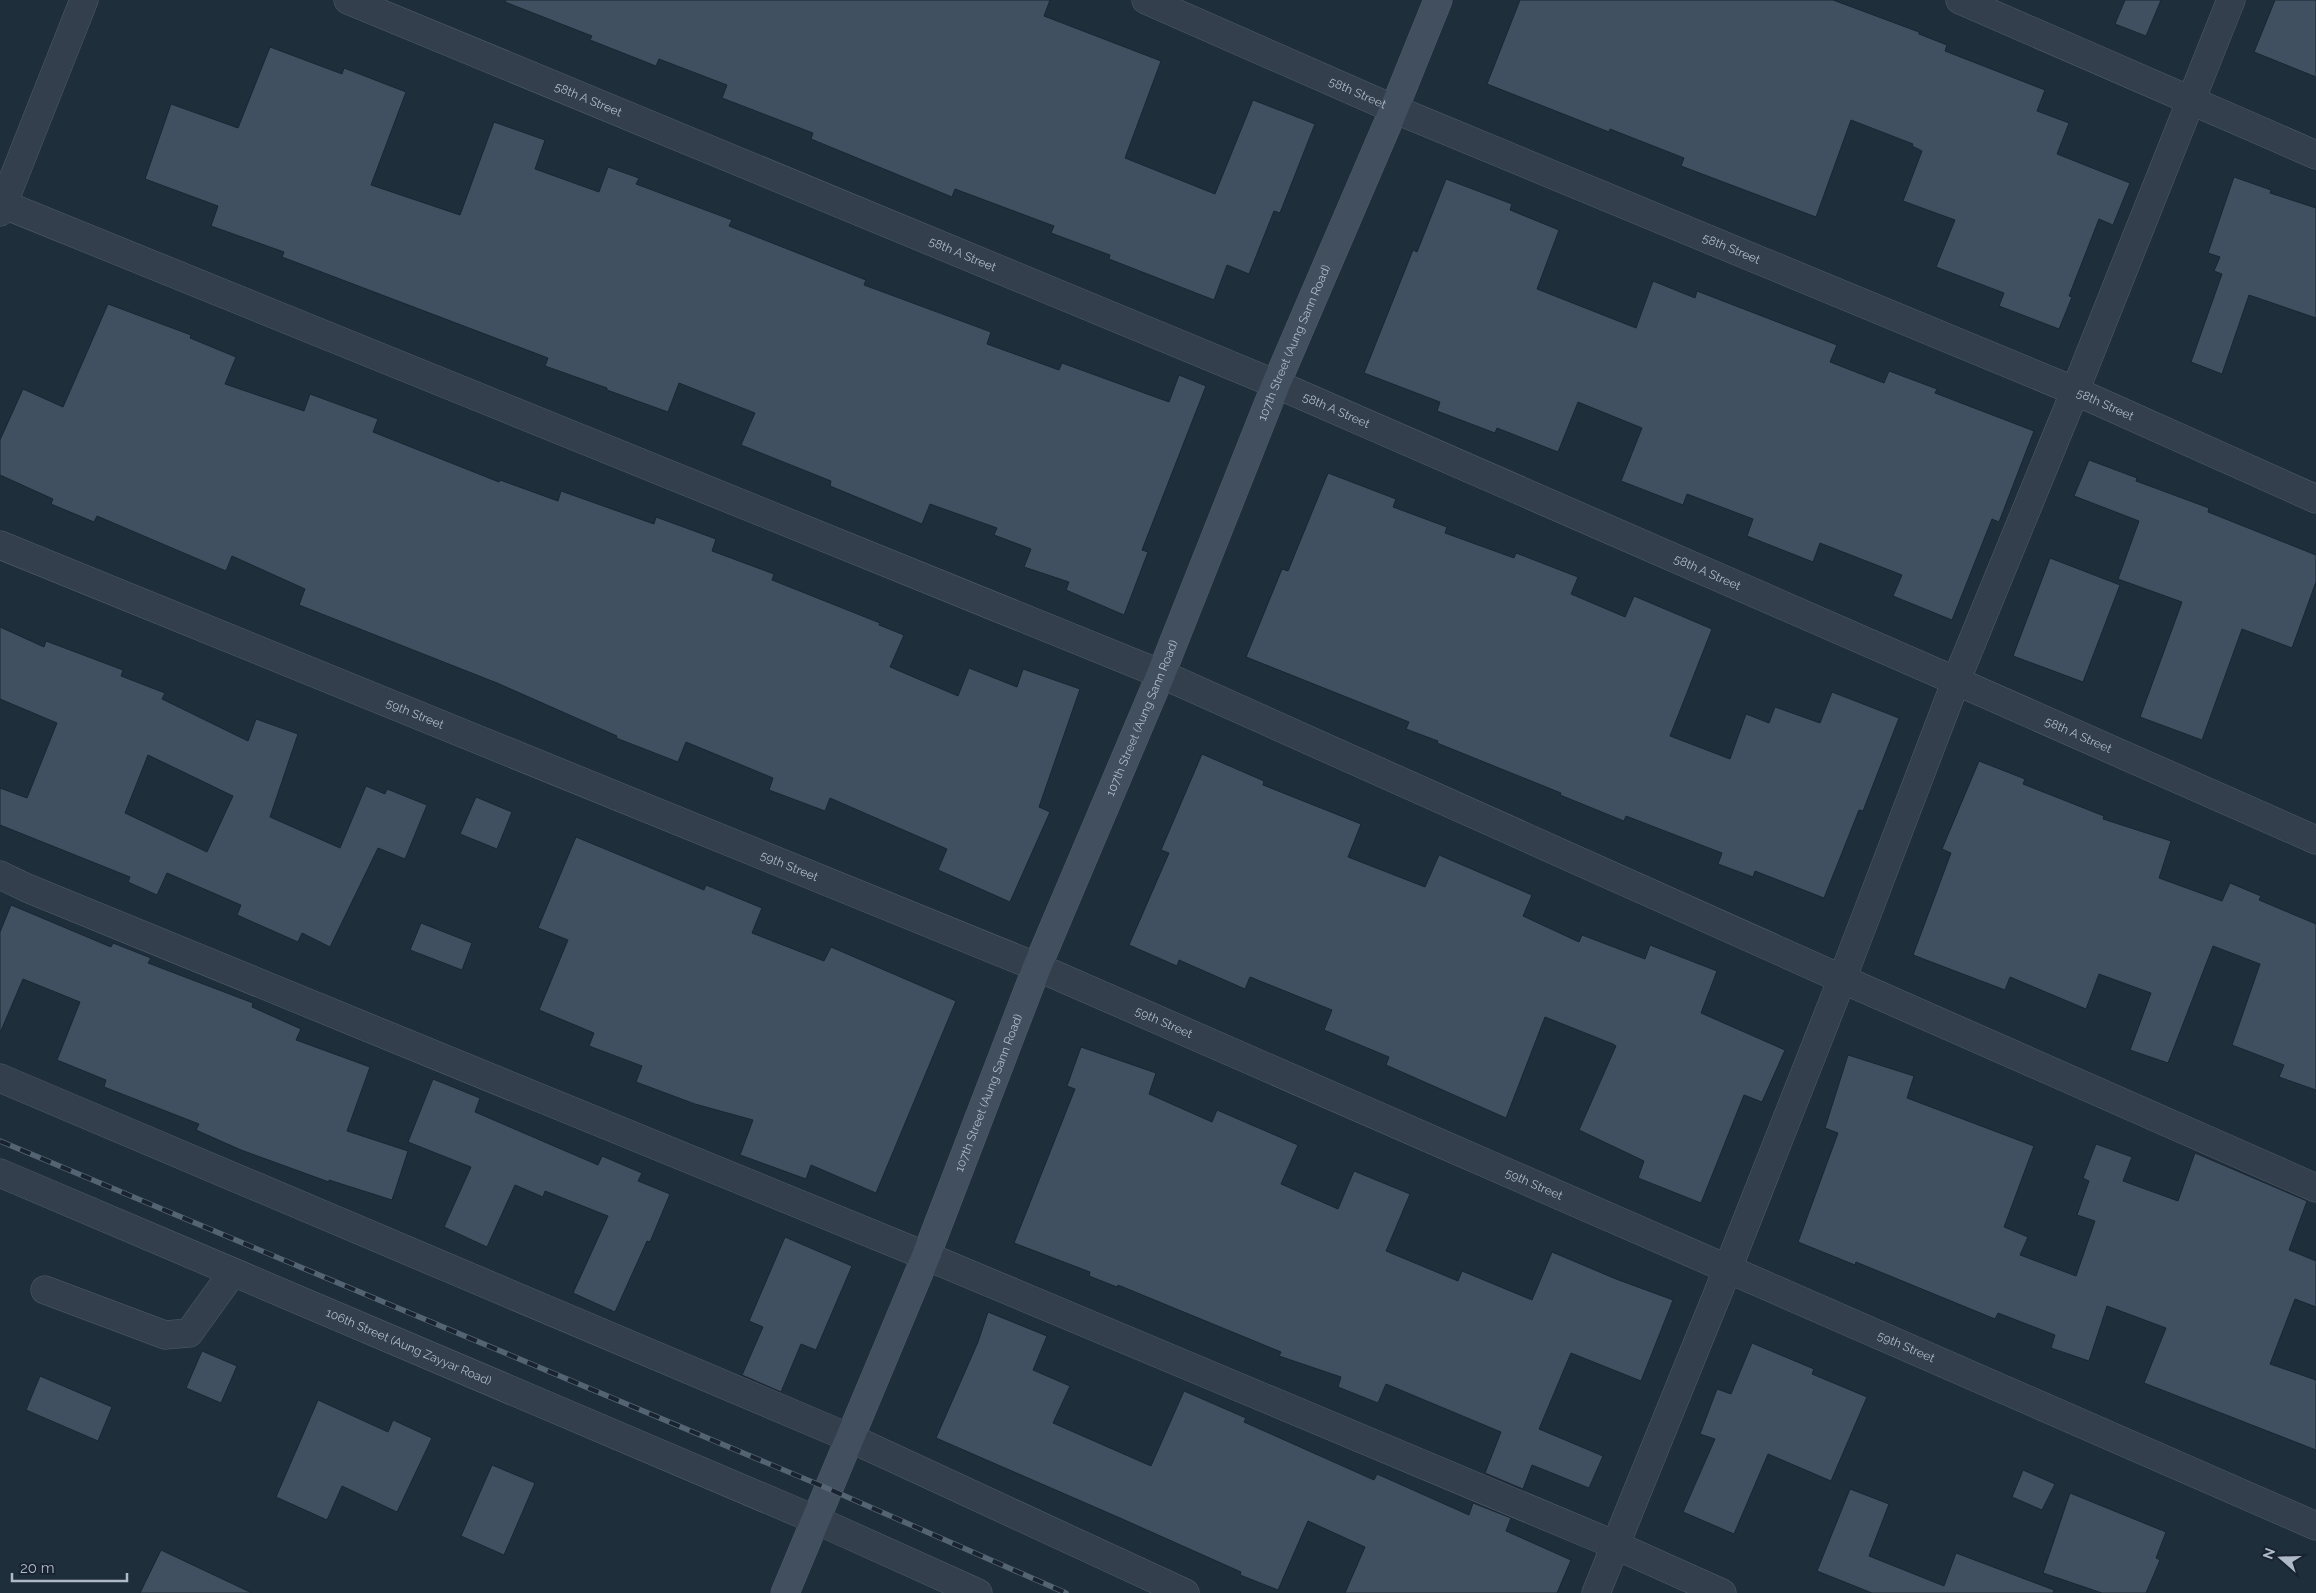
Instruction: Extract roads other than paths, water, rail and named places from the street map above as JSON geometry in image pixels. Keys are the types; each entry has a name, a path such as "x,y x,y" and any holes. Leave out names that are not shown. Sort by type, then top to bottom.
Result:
{"street":[{"path":"84,0 1,207 1161,674 1842,979 2316,1188"},
{"name":"58th A Street","path":"348,0 1276,384 2316,840"},
{"name":"58th Street","path":"1146,0 1394,109 2075,391 2316,499"},
{"name":"107th Street (Aung Sann Road)","path":"785,1593 926,1256 1038,967 1161,674 1276,384 1394,109 1438,0"},
{"path":"1960,0 2316,155"},
{"path":"1596,1593 1728,1268 1842,979 1956,681 2075,391 2231,0"},
{"name":"59th Street","path":"0,545 1038,967 2316,1526"},
{"path":"0,875 27,888 926,1256 1616,1545 1722,1593"},
{"path":"0,1078 850,1438 1185,1593"},
{"name":"106th Street (Aung Zayyar Road)","path":"0,1173 816,1520 978,1593"},
{"path":"44,1290 165,1335 189,1333 233,1272"}],"railway":[{"path":"0,1141 829,1489 1066,1593"}]}
